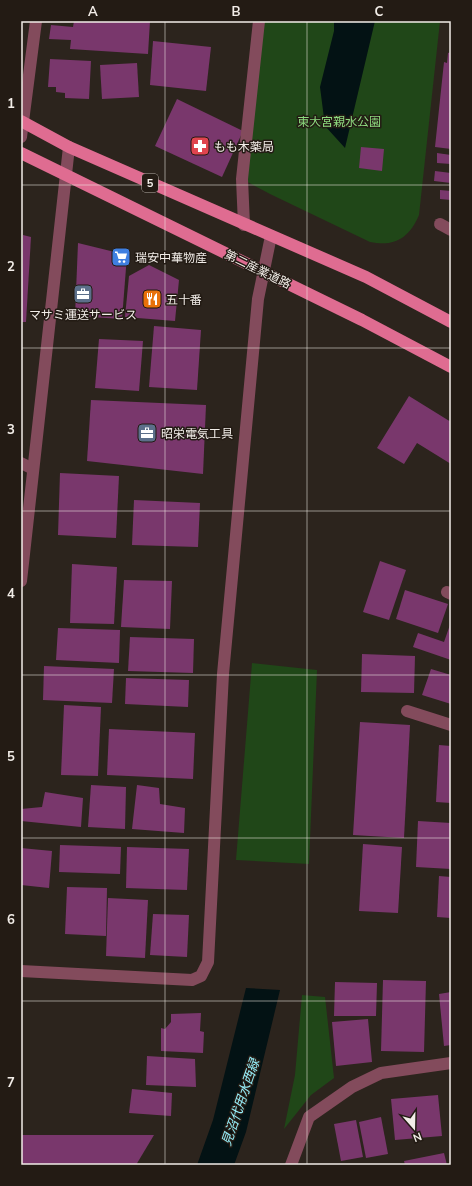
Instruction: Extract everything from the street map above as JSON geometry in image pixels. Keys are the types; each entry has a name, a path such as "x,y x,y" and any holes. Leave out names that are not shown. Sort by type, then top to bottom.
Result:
{"main road":[{"name":"5","path":"22,122 69,147 244,225 366,277 451,322"},
{"name":"第二産業道路","path":"21,153 362,320 451,367"}],"street":[{"path":"21,136 36,21"},
{"path":"244,225 242,179 259,21"},
{"path":"21,581 69,147"},
{"path":"21,971 192,980 201,976 208,962 222,674 258,299 263,272 277,238"},
{"path":"21,463 33,469"},
{"path":"407,711 451,725"},
{"path":"291,1165 309,1117 352,1087 381,1073 451,1063"}],"green space":[{"name":"東大宮親水公園","path":"259,21 440,21 419,215 411,230 400,239 387,243 370,242 242,179"},
{"path":"252,663 317,670 309,864 236,860"},
{"path":"302,995 325,997 334,1078 311,1095 284,1129 295,1075"}],"water":[{"path":"334,21 375,21 345,148 325,126 320,87 334,31"},
{"name":"見沼代用水西緑","path":"246,988 280,990 246,1132 234,1165 197,1165 213,1120"}],"building":[{"path":"74,21 150,21 148,54 70,49 71,40 49,39 51,25 73,27"},
{"path":"153,41 211,47 206,91 150,85"},
{"path":"451,52 451,149 435,147 444,62 447,63 448,53"},
{"path":"50,59 91,61 89,99 65,98 65,93 56,92 56,87 48,87"},
{"path":"137,63 139,97 102,99 100,65"},
{"path":"177,99 243,131 222,177 155,146"},
{"path":"361,147 384,149 382,171 359,168"},
{"path":"437,153 451,155 451,164 437,163"},
{"path":"435,171 451,173 451,183 434,181"},
{"path":"440,190 451,191 451,200 440,199"},
{"path":"23,235 31,237 26,322 21,322"},
{"path":"78,243 127,255 122,319 75,316"},
{"name":"五十番","path":"149,265 179,280 175,321 125,317 129,276"},
{"path":"154,326 201,330 197,390 149,387"},
{"path":"99,339 143,341 139,391 95,388"},
{"path":"409,396 451,422 451,464 417,443 404,464 377,448"},
{"name":"昭栄電気工具","path":"91,400 206,405 203,474 87,461"},
{"path":"60,473 119,476 116,538 58,535"},
{"path":"134,500 200,503 198,547 132,545"},
{"path":"380,561 406,570 389,620 363,612"},
{"path":"72,564 117,567 114,624 70,623"},
{"path":"124,580 172,581 170,629 121,627"},
{"path":"405,590 448,604 438,633 396,619"},
{"path":"451,622 451,660 413,647 418,633 444,642"},
{"path":"58,628 120,630 119,663 56,660"},
{"path":"130,637 194,639 193,673 128,671"},
{"path":"362,654 415,656 414,693 361,692"},
{"path":"44,666 114,669 112,703 43,700"},
{"path":"431,669 451,675 451,704 422,695"},
{"path":"126,678 189,680 188,707 125,704"},
{"path":"64,705 101,707 98,776 61,775"},
{"path":"360,722 410,725 404,838 353,835"},
{"path":"109,729 195,733 193,779 107,775"},
{"path":"439,745 451,746 451,803 436,802"},
{"path":"91,785 126,787 125,829 88,827"},
{"path":"137,785 159,788 160,804 185,808 184,833 132,829"},
{"path":"45,792 83,798 81,827 21,821 21,809 42,807"},
{"path":"418,821 451,823 451,869 416,867"},
{"path":"363,844 402,847 398,913 359,911"},
{"path":"60,845 121,847 120,874 59,872"},
{"path":"127,847 189,849 187,890 126,888"},
{"path":"21,848 52,851 49,888 21,885"},
{"path":"439,876 451,877 451,918 437,917"},
{"path":"67,887 107,888 106,936 65,934"},
{"path":"108,898 148,900 145,958 106,956"},
{"path":"153,914 189,915 187,957 150,955"},
{"path":"383,980 426,981 424,1052 381,1051"},
{"path":"335,982 377,983 376,1016 334,1016"},
{"path":"451,992 451,1045 444,1046 439,994"},
{"path":"201,1013 200,1031 204,1032 203,1053 161,1051 161,1028 165,1029 171,1022 171,1014"},
{"path":"368,1019 372,1062 336,1066 332,1022"},
{"path":"147,1056 195,1059 196,1087 146,1085"},
{"path":"132,1089 172,1093 171,1116 129,1113"},
{"path":"438,1095 442,1136 395,1140 391,1099"},
{"path":"381,1117 388,1154 366,1158 359,1122"},
{"path":"356,1120 363,1157 341,1161 334,1124"},
{"path":"21,1135 154,1135 136,1165 21,1165"},
{"path":"444,1153 447,1165 405,1165 404,1161"}],"place":[{"name":"もも木薬局","path":"200,146"},
{"name":"瑞安中華物産","path":"121,257"},
{"name":"マサミ運送サービス","path":"83,294"},
{"name":"五十番","path":"152,299"},
{"name":"昭栄電気工具","path":"147,433"}]}
